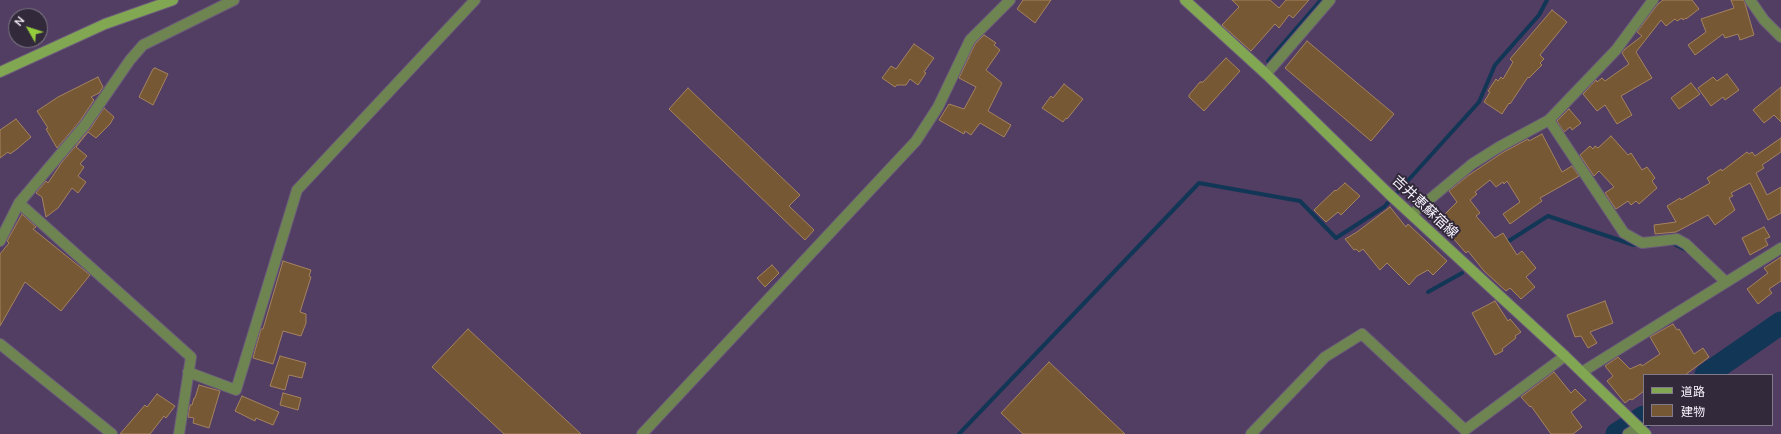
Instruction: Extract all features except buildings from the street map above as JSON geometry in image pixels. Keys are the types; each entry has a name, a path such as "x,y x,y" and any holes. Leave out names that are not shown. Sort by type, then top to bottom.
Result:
{"main road":[{"path":"0,72 105,24 174,0"},
{"name":"吉井恵蘇宿線","path":"1184,0 1266,74 1398,202 1565,356 1642,431"}],"street":[{"path":"0,241 19,203 85,125 130,60 143,45 234,0"},
{"path":"188,372 236,390 297,190 475,0"},
{"path":"642,434 916,141 938,107 970,40 1010,0"},
{"path":"1266,74 1330,0"},
{"path":"1412,214 1472,164 1499,147 1549,120 1616,50 1653,0"},
{"path":"1750,0 1764,20 1781,37"},
{"path":"1549,120 1624,233 1642,243 1677,239 1686,244 1726,282"},
{"path":"19,203 191,357 179,434"},
{"path":"1582,372 1781,248"},
{"path":"1251,434 1325,357 1362,334 1465,430 1565,356"},
{"path":"0,344 112,434"},
{"path":"1628,434 1642,431"}],"waterway":[{"path":"1268,61 1321,0"},
{"path":"959,434 1199,183 1300,201 1336,238 1384,207 1479,102 1495,65 1539,15 1547,0"},
{"path":"1504,244 1548,216 1634,245 1640,245"},
{"path":"1671,244 1688,251"},
{"path":"1428,292 1462,273"},
{"path":"1707,374 1781,323"},
{"path":"1617,434 1643,418"}]}
